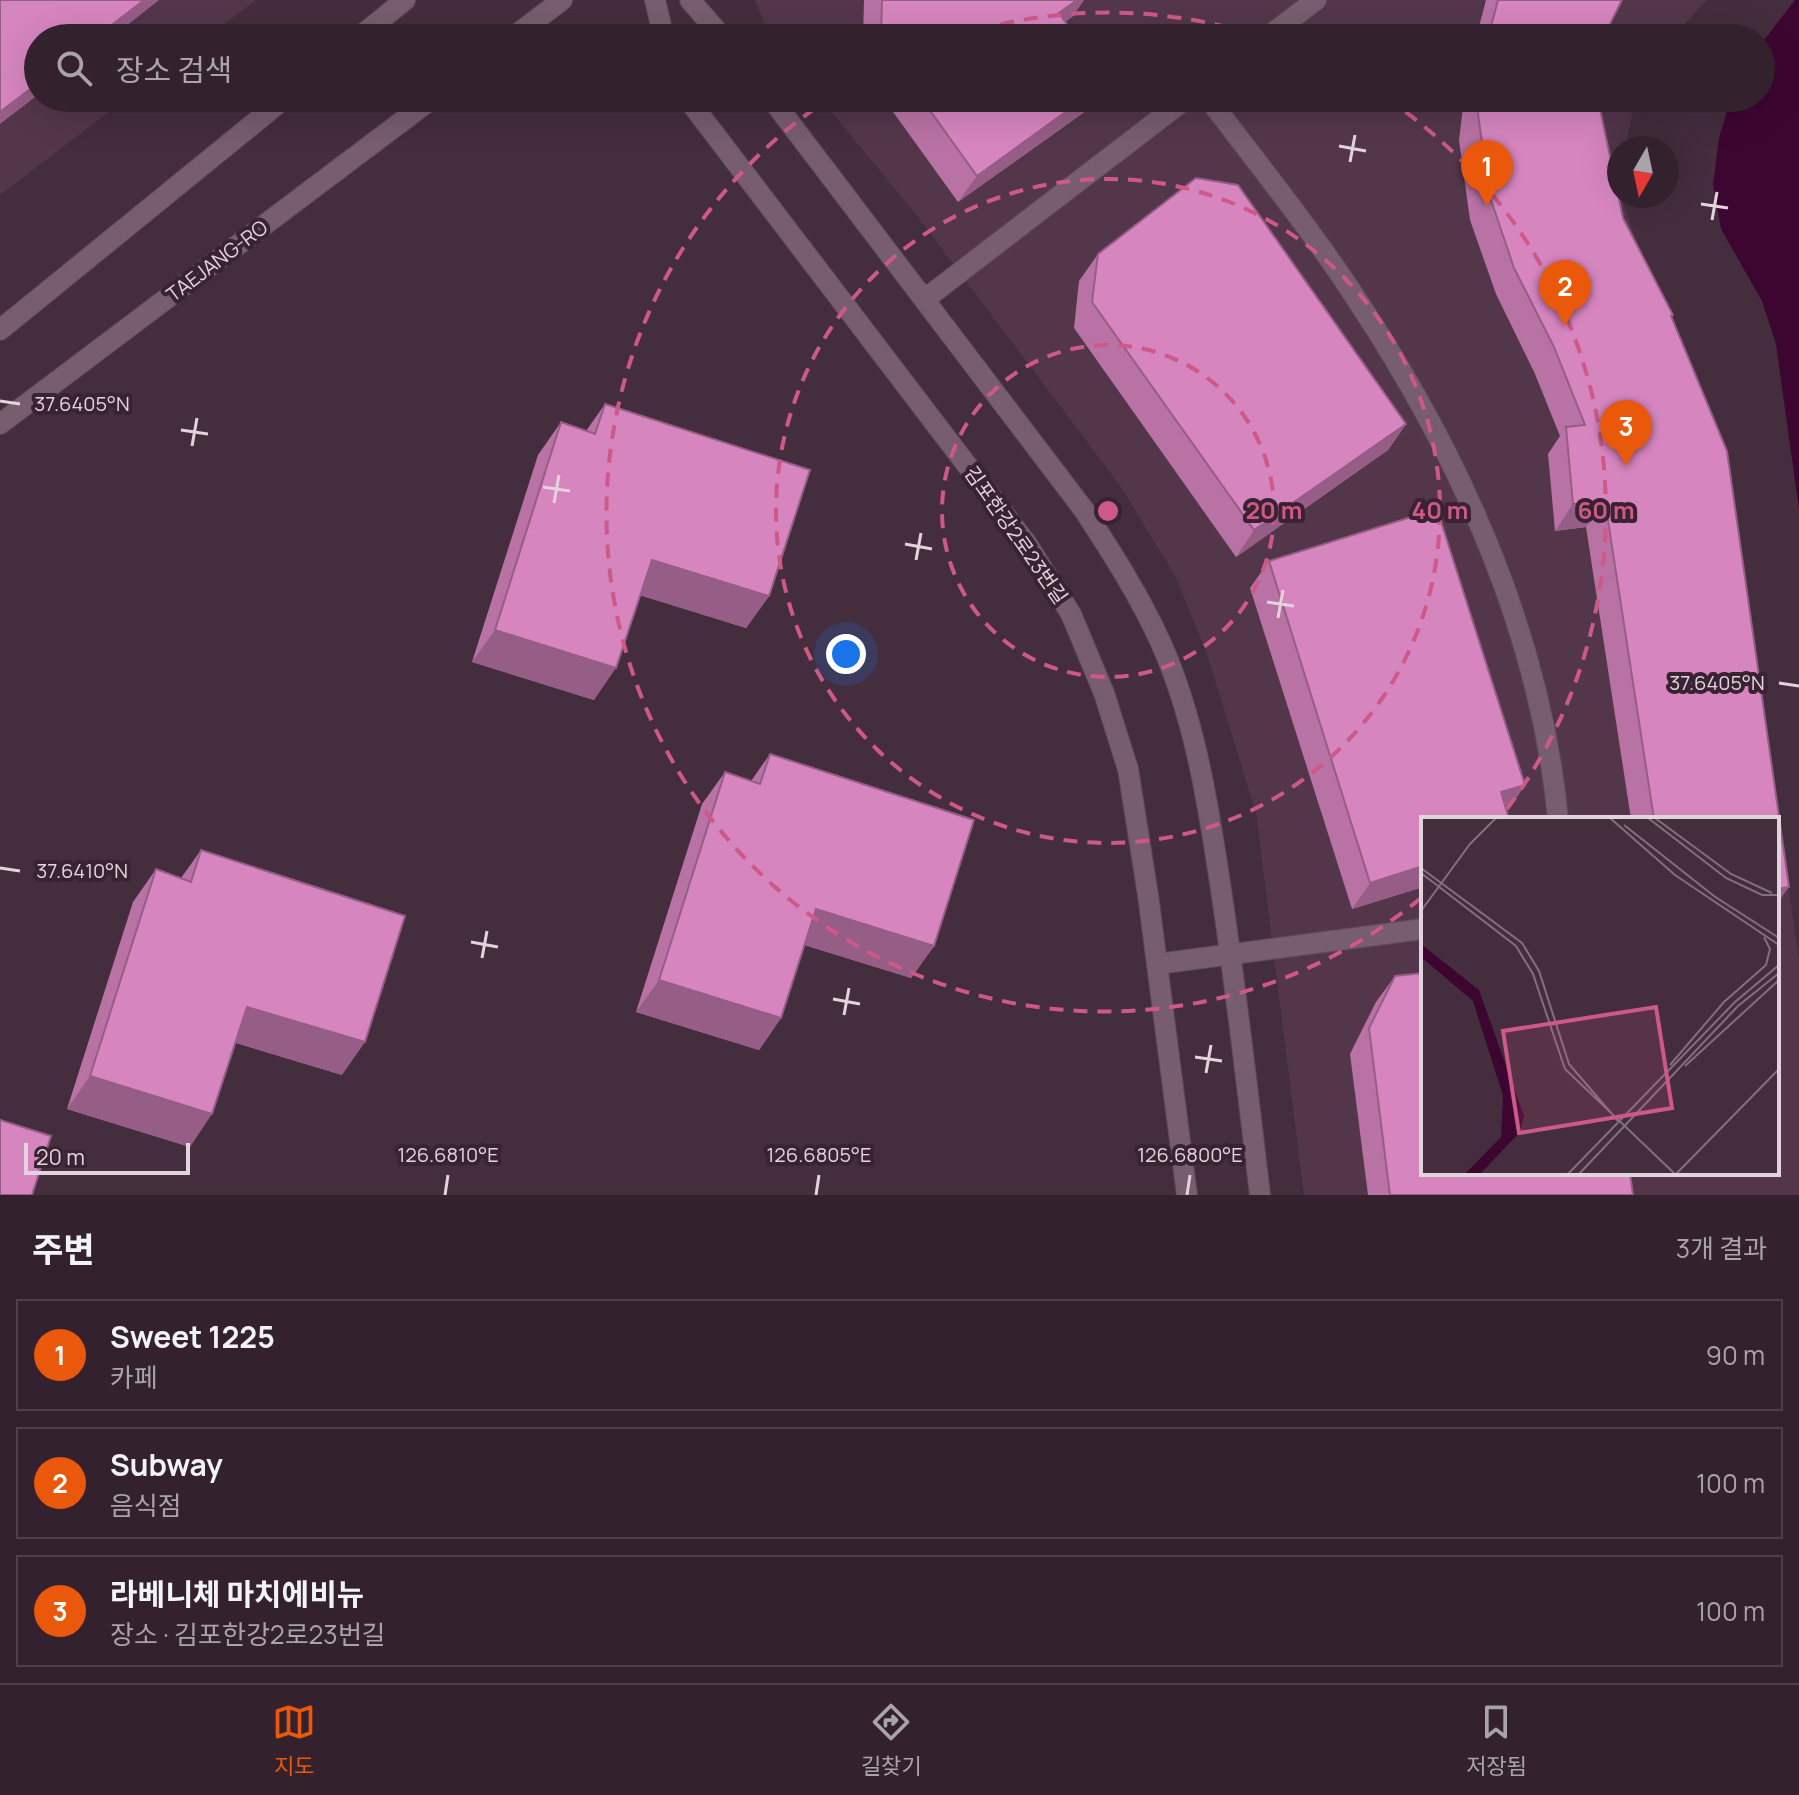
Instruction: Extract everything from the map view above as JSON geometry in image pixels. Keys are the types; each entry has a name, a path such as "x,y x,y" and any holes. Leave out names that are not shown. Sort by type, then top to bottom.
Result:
{"street":[{"path":"375,24 405,0"},
{"path":"530,24 562,0"},
{"path":"655,0 661,24"},
{"path":"690,0 711,24"},
{"path":"1284,24 1316,0"},
{"path":"0,330 268,112"},
{"name":"TAEJANG-RO","path":"0,424 414,112"},
{"name":"김포한강2로23번길","path":"698,112 1027,544 1071,614 1104,693 1128,769 1187,1195"},
{"path":"782,112 1084,510 1124,572 1161,643 1201,763 1232,954 1260,1195"},
{"path":"925,299 1169,112"},
{"path":"1218,112 1339,273 1408,383 1476,514 1508,591 1534,680 1554,778 1558,817"},
{"path":"0,442 48,389"},
{"path":"1157,964 1421,929"}],"shaded area":[{"path":"0,0 256,0 224,24 24,24 24,112 109,112 0,195"},
{"path":"755,0 1707,0 1685,24 765,24"},
{"path":"1795,0 1799,0 1799,510 1776,344 1762,301 1721,229 1713,185 1719,138 1727,112 1775,112 1775,26"},
{"path":"832,112 1633,112 1628,136 1607,136 1607,208 1625,208 1729,479 1778,817 1421,817 1421,1175 1779,1175 1779,822 1799,959 1799,1195 1304,1195 1256,813 1206,651 1175,576 1121,487 918,217"}],"building":[{"path":"0,0 144,0 113,24 24,24 24,94 0,112"},
{"path":"882,0 1077,0 1059,13 1067,24 881,24"},
{"path":"1498,0 1622,0 1610,24 1492,24"},
{"path":"931,112 1066,112 977,176"},
{"path":"1478,112 1601,112 1607,142 1607,208 1621,208 1623,218 1673,315 1727,451 1789,887 1779,889 1779,817 1654,817 1605,501 1573,504 1566,427 1585,425 1554,347 1514,268 1489,194"},
{"path":"1196,178 1238,185 1406,424 1254,530 1092,302 1098,254"},
{"path":"605,404 810,470 769,596 652,560 616,668 495,630 561,422 595,434"},
{"path":"1437,509 1525,785 1501,792 1508,817 1421,817 1421,867 1370,883 1269,561"},
{"path":"770,754 974,820 934,946 816,909 781,1018 659,980 725,772 760,784"},
{"path":"201,850 405,916 365,1042 247,1007 212,1114 90,1076 156,869 191,882"},
{"path":"1421,973 1421,1175 1630,1175 1633,1195 1390,1195 1369,1028 1395,976"},
{"path":"0,1120 51,1136 32,1195 0,1195"}],"place":[{"name":"Sweet 1225","path":"1487,206"},
{"name":"Subway","path":"1565,326"},
{"name":"라베니체 마치에비뉴","path":"1626,466"}]}
